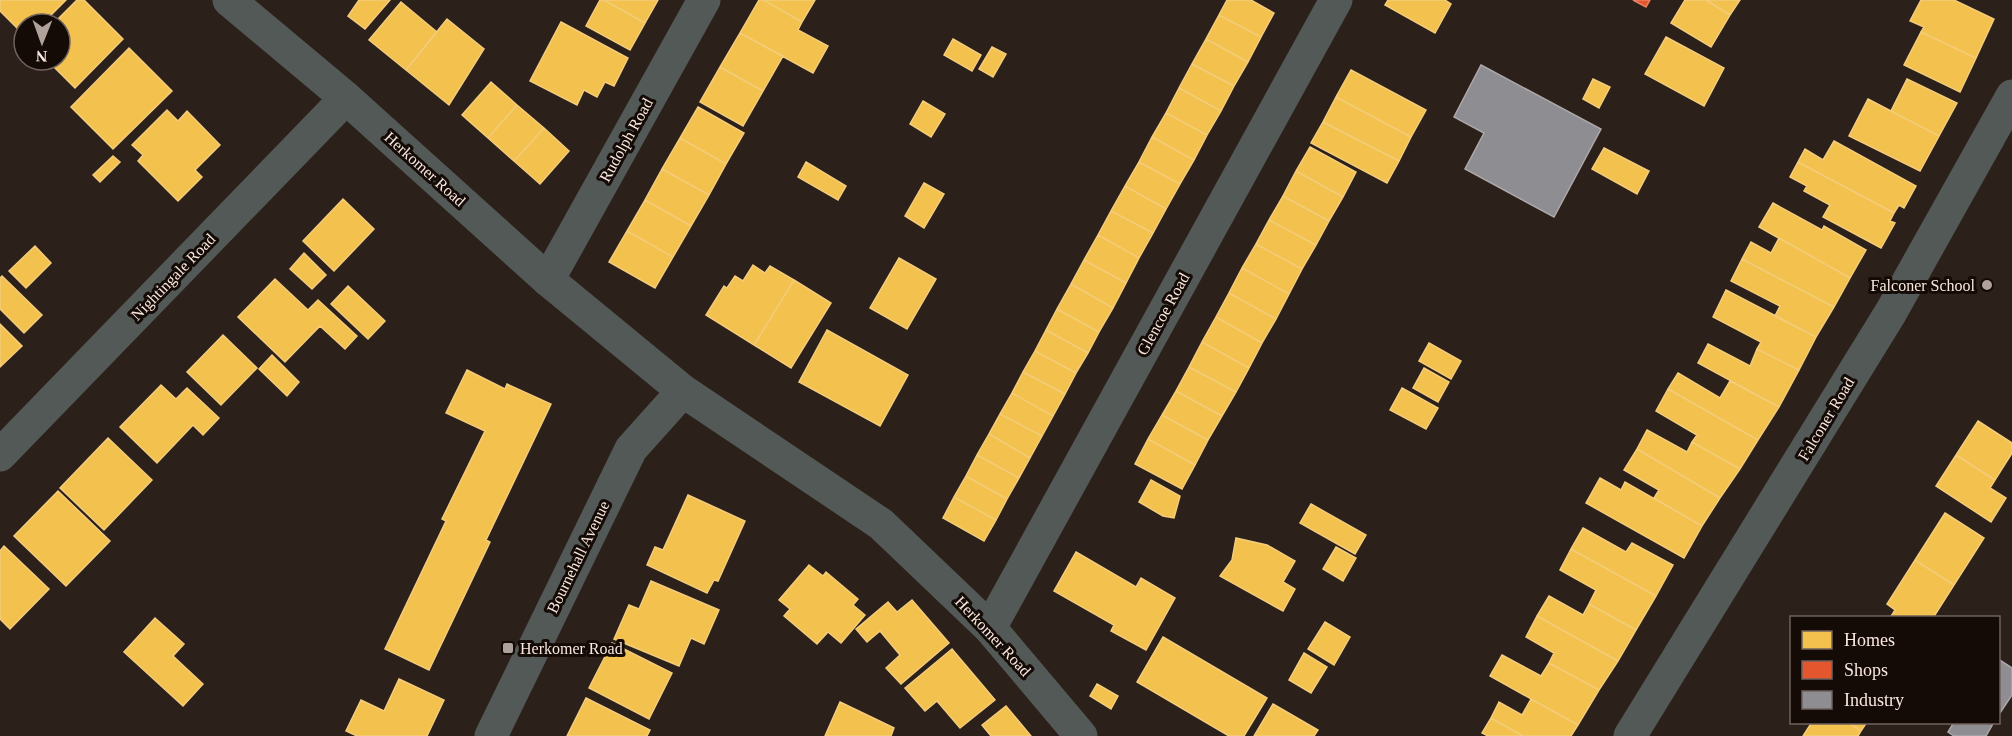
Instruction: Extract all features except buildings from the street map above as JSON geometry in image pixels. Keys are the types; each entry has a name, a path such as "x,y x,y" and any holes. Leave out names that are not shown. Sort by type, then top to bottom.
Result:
{"street":[{"name":"Herkomer Road","path":"228,0 346,98 548,280 683,391 881,524 990,628 1081,736"},
{"name":"Rudolph Road","path":"548,280 705,0"},
{"name":"Glencoe Road","path":"990,628 1336,0"},
{"name":"Falconer Road","path":"1630,736 1891,312 2012,96"},
{"name":"Nightingale Road","path":"0,455 346,98"},
{"name":"Bournehall Avenue","path":"491,736 631,449 683,391"}],"place":[{"name":"Falconer School","path":"1987,285"},
{"name":"Herkomer Road","path":"508,648"}]}
